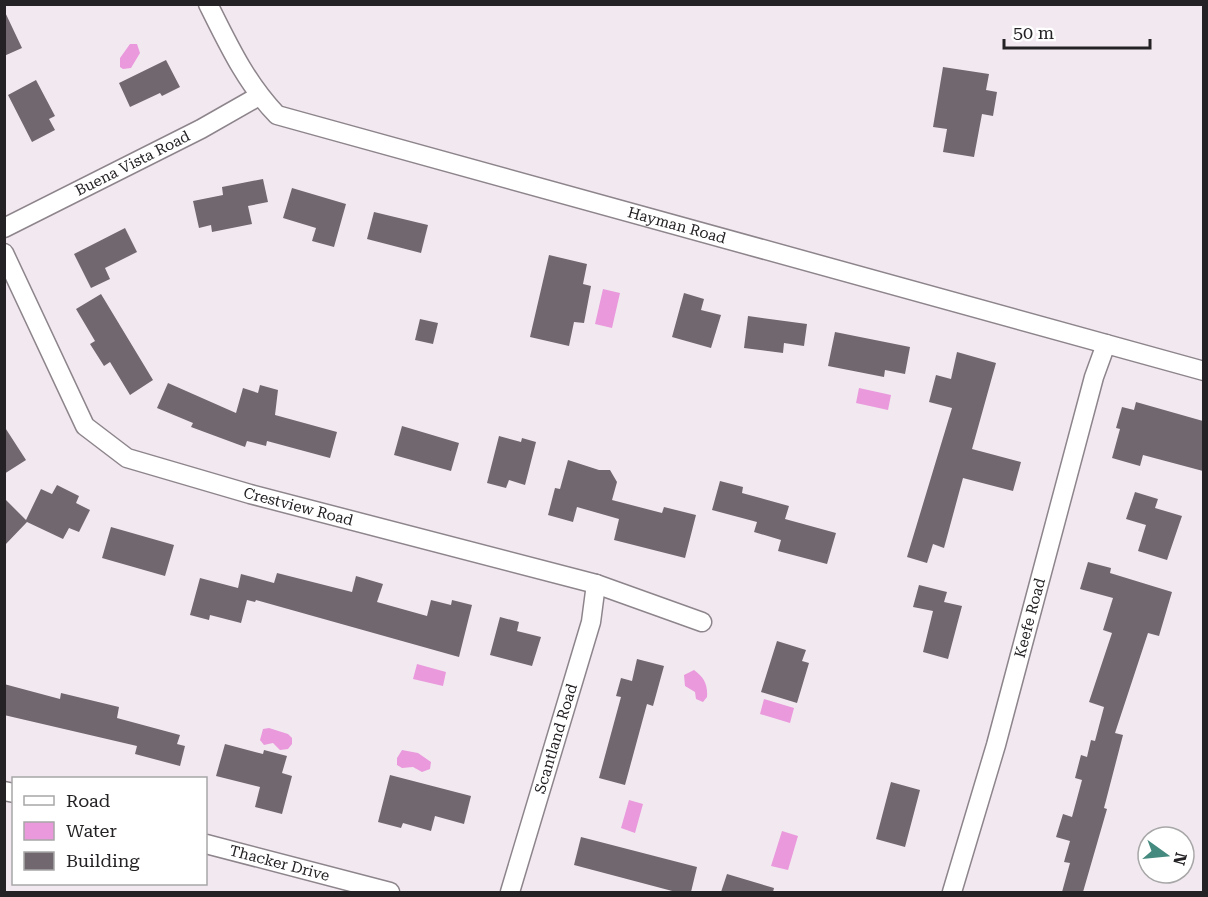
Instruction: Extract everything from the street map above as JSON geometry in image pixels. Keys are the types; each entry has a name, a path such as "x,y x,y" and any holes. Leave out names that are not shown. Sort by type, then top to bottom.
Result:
{"street":[{"name":"Hayman Road","path":"208,4 259,96 277,115 1203,371"},
{"name":"Buena Vista Road","path":"4,228 201,129 259,96"},
{"name":"Crestview Road","path":"4,253 84,426 127,458 250,494 596,584 702,622"},
{"name":"Keefe Road","path":"952,892 998,737 1094,376 1106,344"},
{"name":"Scantland Road","path":"510,892 591,622 596,584"},
{"name":"Thacker Drive","path":"207,844 390,892"}],"water":[{"path":"130,44 137,44 140,53 131,68 123,69 120,67 120,58"},
{"path":"603,289 620,293 612,328 595,324"},
{"path":"859,388 891,395 888,410 856,403"},
{"path":"417,664 446,672 443,686 413,679"},
{"path":"694,670 703,678 706,685 707,697 703,702 696,699 695,692 685,686 684,675"},
{"path":"764,699 794,708 790,723 760,714"},
{"path":"269,728 288,734 292,738 292,744 288,749 280,750 273,743 264,745 260,740 263,729"},
{"path":"402,750 418,753 431,762 430,769 422,772 413,767 402,768 397,765 397,758"},
{"path":"629,800 643,804 635,833 621,828"},
{"path":"782,831 798,836 788,870 771,866"}],"building":[{"path":"4,10 22,48 4,56"},
{"path":"166,60 180,87 162,96 160,93 130,107 119,83"},
{"path":"943,67 989,74 986,90 997,92 993,116 982,114 974,157 943,152 947,129 933,127"},
{"path":"36,80 55,116 49,119 55,130 32,142 8,95"},
{"path":"263,179 268,202 248,206 252,224 212,232 211,225 199,228 193,201 223,195 222,187"},
{"path":"292,188 346,204 334,247 312,241 316,228 283,218"},
{"path":"374,212 428,225 421,253 367,239"},
{"path":"125,228 137,252 105,268 110,279 91,288 74,254"},
{"path":"549,255 587,264 583,284 591,286 584,323 574,322 569,346 530,337"},
{"path":"684,293 704,299 701,310 721,315 711,348 672,337"},
{"path":"101,294 153,380 130,395 110,362 104,366 90,344 95,341 76,309"},
{"path":"748,316 807,324 804,346 784,343 783,353 744,348"},
{"path":"420,319 438,323 433,344 415,340"},
{"path":"835,332 910,347 905,374 885,370 884,377 828,366"},
{"path":"957,352 996,363 972,449 1021,462 1013,491 963,478 944,548 933,544 927,563 907,557 952,408 929,402 936,375 951,379"},
{"path":"168,383 236,413 243,388 258,393 260,385 278,390 275,415 337,432 330,458 267,441 266,446 247,441 245,447 191,427 193,423 157,408"},
{"path":"1136,402 1203,421 1203,471 1143,455 1140,466 1112,458 1120,429 1116,428 1122,407 1134,410"},
{"path":"4,426 26,460 4,474"},
{"path":"402,426 459,443 451,471 394,455"},
{"path":"499,436 521,442 522,438 536,442 525,485 509,480 506,488 487,483"},
{"path":"568,460 599,470 610,470 617,482 612,500 662,513 664,507 696,515 685,558 614,540 619,519 577,507 573,522 548,515 555,488 560,489"},
{"path":"720,481 743,487 742,493 789,506 785,519 836,533 827,564 778,551 781,540 754,532 757,522 712,510"},
{"path":"57,485 79,496 76,503 90,510 79,532 69,528 63,539 27,522 4,546 4,498 26,520 41,489 52,494"},
{"path":"1135,492 1158,499 1155,508 1182,516 1167,560 1138,551 1146,525 1126,519"},
{"path":"111,527 174,545 165,576 102,558"},
{"path":"1088,562 1111,568 1110,573 1172,592 1159,636 1148,633 1115,733 1123,735 1104,808 1107,809 1083,892 1062,892 1070,863 1064,862 1070,841 1056,837 1063,814 1072,817 1082,780 1075,778 1081,755 1087,757 1091,740 1095,741 1104,707 1089,702 1112,633 1103,630 1113,598 1080,589"},
{"path":"277,573 352,592 356,576 383,584 377,602 427,616 431,600 451,605 452,600 472,605 459,657 256,600 255,602 247,600 241,623 210,615 209,620 190,615 200,578 238,588 241,574 274,583"},
{"path":"919,585 947,592 944,602 962,606 948,659 923,652 933,611 913,607"},
{"path":"500,617 519,622 517,631 541,637 532,666 490,655"},
{"path":"777,641 806,650 802,661 809,663 797,703 761,692"},
{"path":"637,659 664,666 653,706 647,704 625,785 599,778 621,697 616,696 621,678 632,681"},
{"path":"4,684 60,699 61,693 119,707 117,718 180,735 177,744 185,746 180,766 135,754 137,746 4,715"},
{"path":"225,744 263,754 264,750 287,756 282,773 292,776 282,814 255,807 260,787 216,776"},
{"path":"390,775 471,796 464,824 435,816 431,831 403,823 401,828 378,822"},
{"path":"891,782 920,790 905,847 876,839"},
{"path":"581,837 697,867 691,892 676,892 574,865"},
{"path":"727,874 774,888 773,892 721,892"}]}
